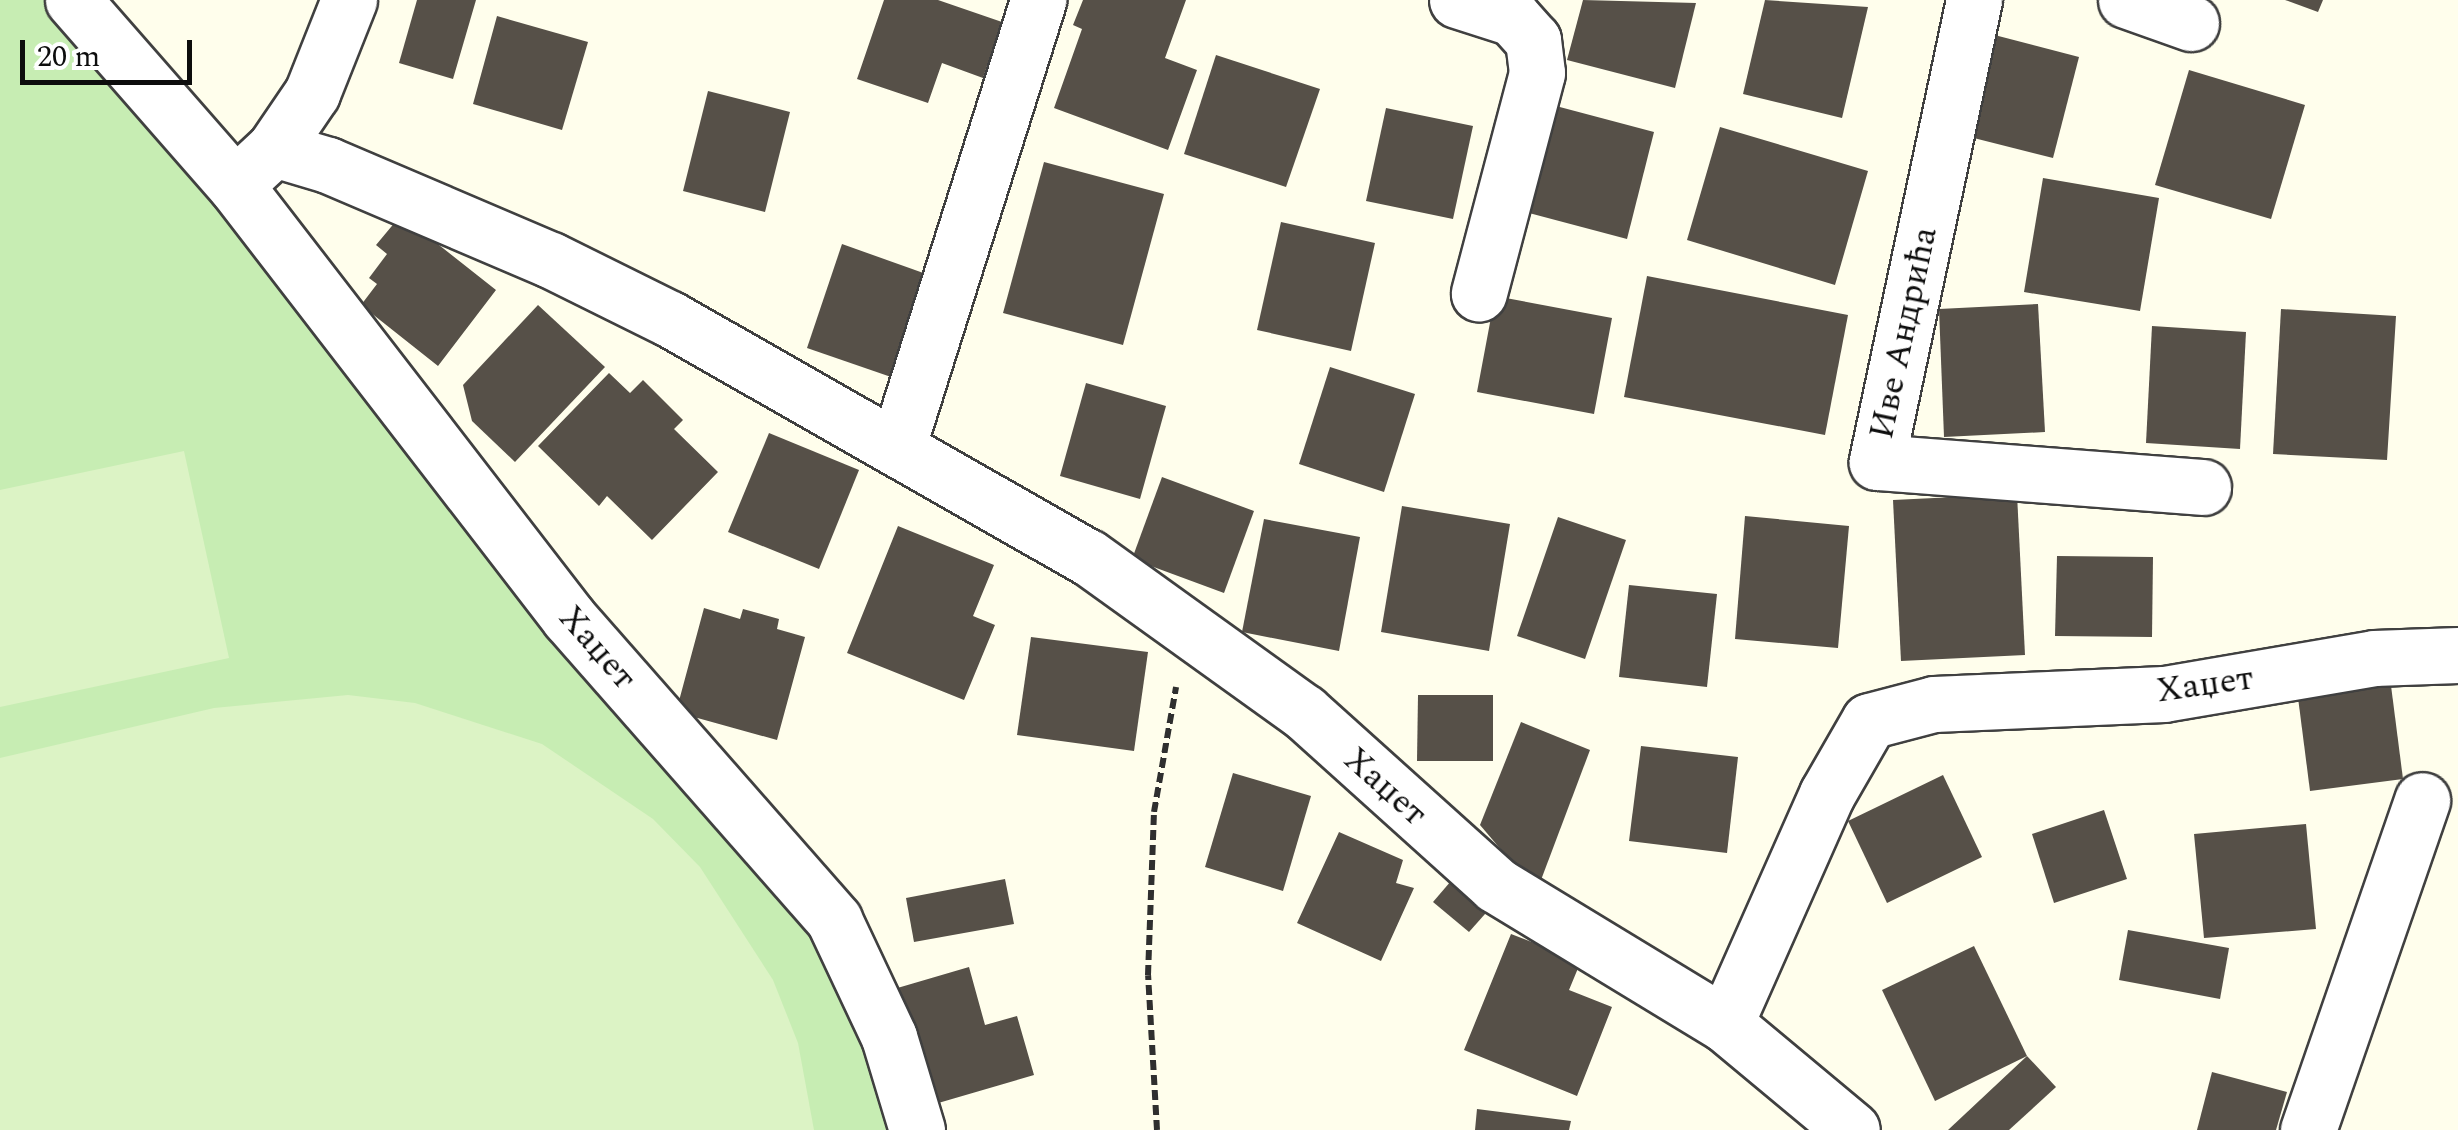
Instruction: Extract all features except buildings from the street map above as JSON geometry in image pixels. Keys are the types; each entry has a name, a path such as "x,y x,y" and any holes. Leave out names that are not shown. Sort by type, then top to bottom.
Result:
{"street":[{"name":"Хаџет","path":"74,0 255,167 569,618 834,920 889,1037 918,1130"},
{"path":"255,167 312,93 349,0"},
{"path":"898,446 1038,0"},
{"path":"1457,0 1513,18 1533,40 1537,73 1478,293"},
{"name":"Иве Андрића","path":"1974,0 1876,462 2204,487"},
{"path":"2126,0 2190,23"},
{"name":"Хаџет","path":"255,167 328,165 551,260 898,446 1197,630 1304,712 1496,885 1725,1024 1852,1130"},
{"name":"Хаџет","path":"1725,1024 1827,794 1869,721 1934,704 2164,694 2374,658 2458,656"},
{"path":"2308,1130 2422,800"}],"path":[{"path":"1157,1130 1148,975 1154,812 1174,692 1197,630"}],"green space":[{"path":"0,0 73,0 834,920 916,1130 0,1130"},
{"path":"184,451 229,658 0,707 0,490"},
{"path":"348,695 415,703 542,744 653,819 700,867 773,980 798,1043 814,1130 0,1130 0,758 214,708"}]}
